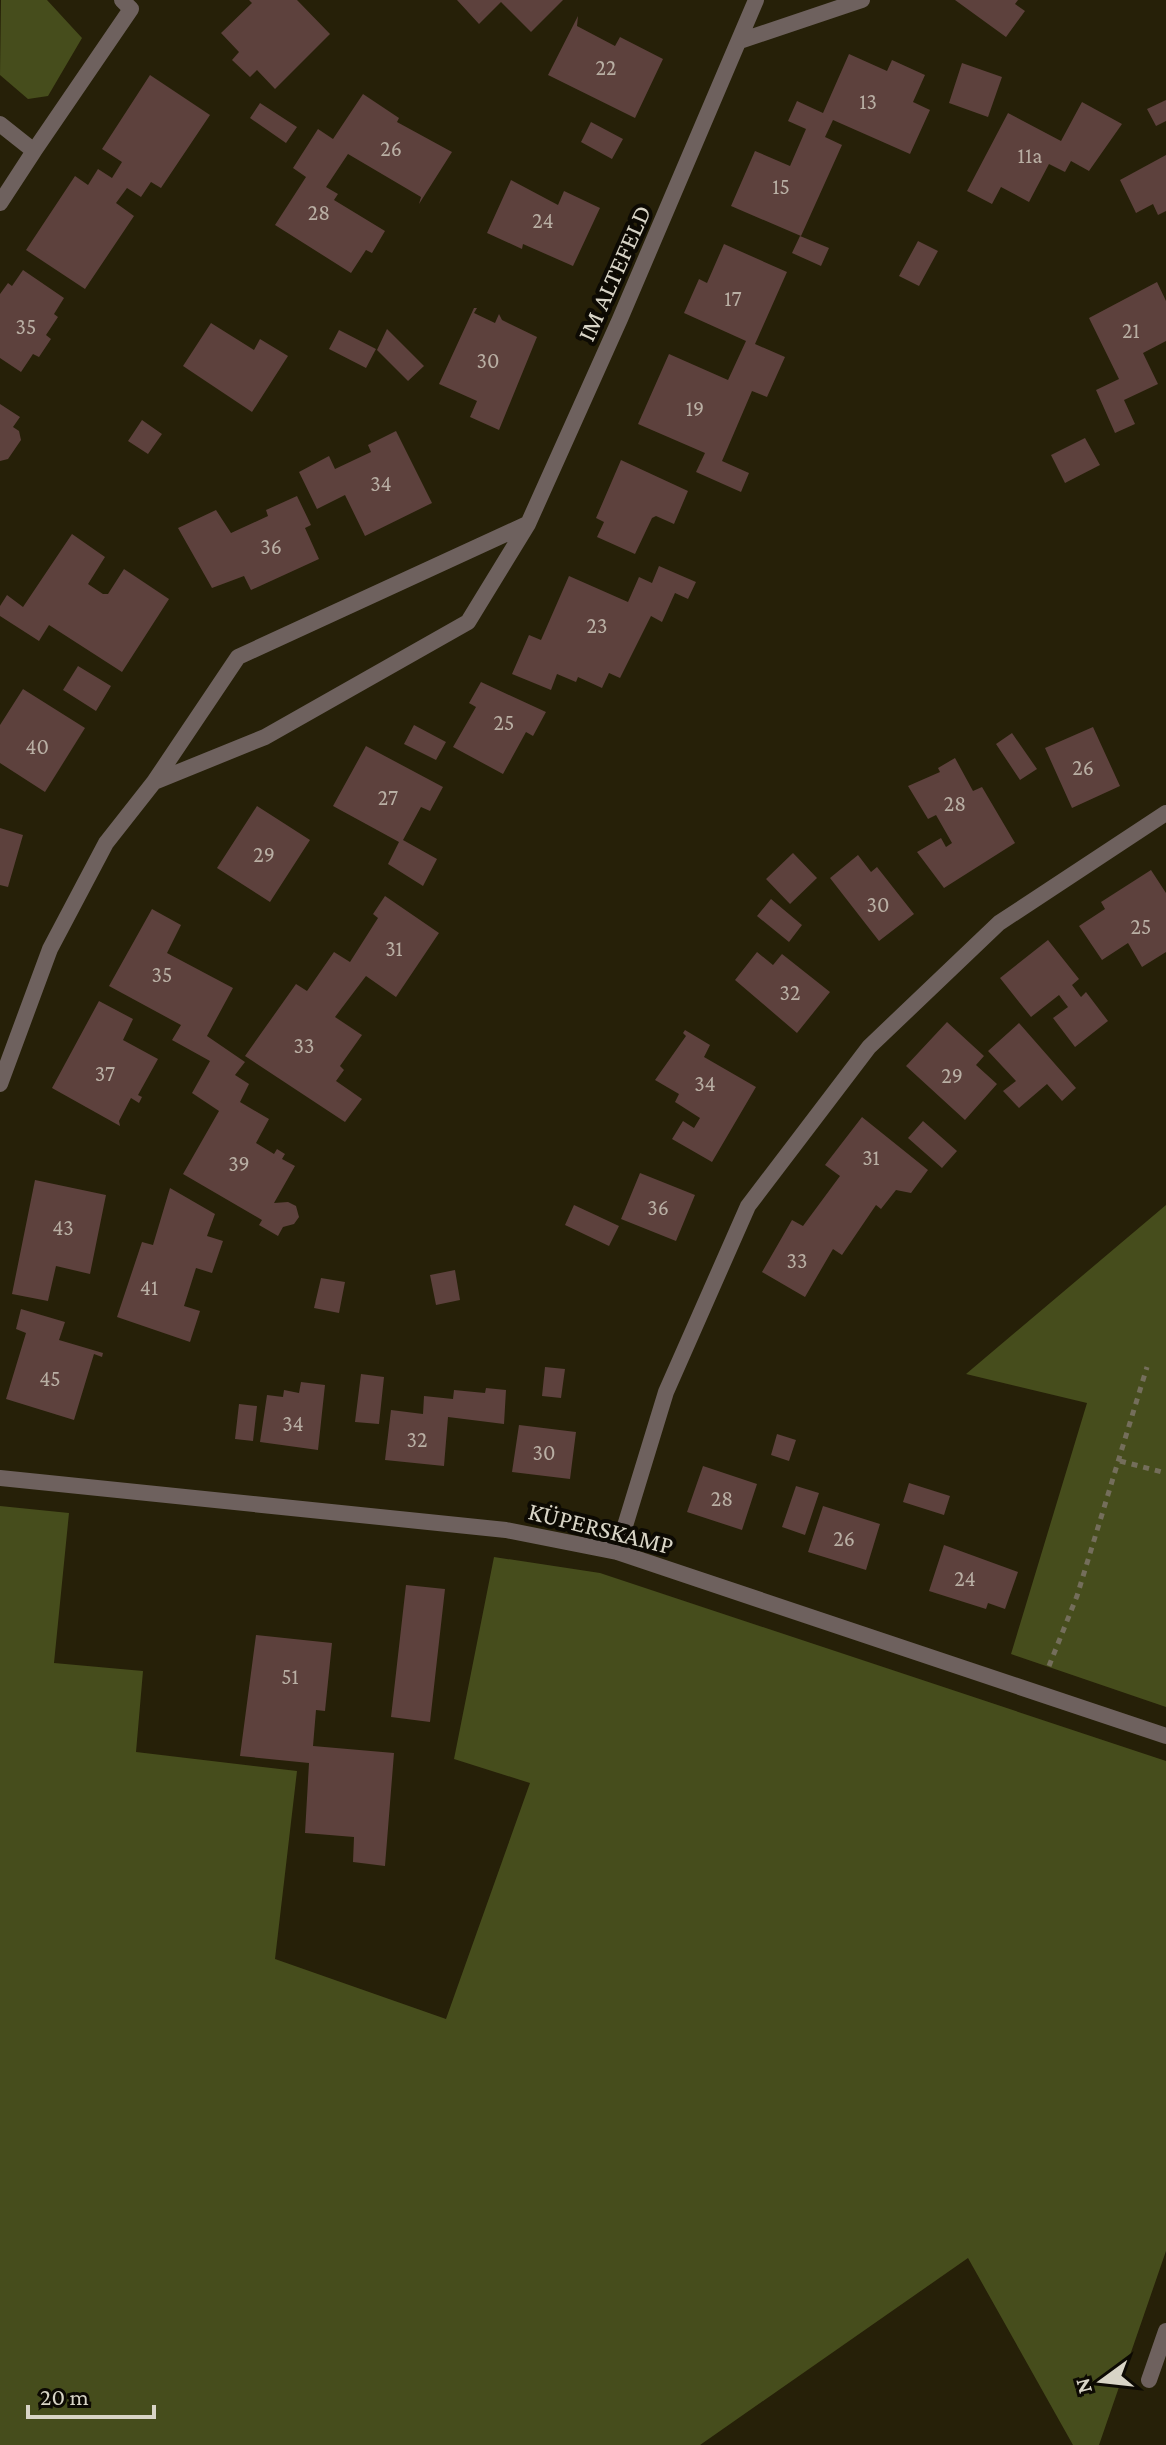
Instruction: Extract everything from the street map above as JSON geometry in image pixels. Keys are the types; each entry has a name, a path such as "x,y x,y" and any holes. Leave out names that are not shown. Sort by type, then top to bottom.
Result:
{"street":[{"path":"0,203 131,9 122,0"},
{"name":"IM ALTEFELD","path":"154,782 265,737 468,622 528,524 756,0"},
{"path":"740,41 862,0"},
{"path":"0,124 34,151"},
{"name":"IM ALTEFELD","path":"0,1084 50,949 106,843 154,782 238,657 528,524"},
{"path":"617,1552 666,1392 748,1206 869,1047 999,923 1166,813"},
{"name":"KÜPERSKAMP","path":"0,1478 506,1530 617,1552 1166,1736"},
{"path":"1149,2380 1166,2331"}],"path":[{"path":"1038,1692 1077,1596 1147,1367"},
{"path":"1120,1461 1166,1473"}],"green space":[{"path":"1,0 47,0 82,38 48,96 28,99 0,75"},
{"path":"1166,1205 1166,1707 1011,1654 1087,1403 966,1374"},
{"path":"0,1506 69,1513 54,1663 143,1671 136,1752 297,1771 275,1959 446,2019 530,1783 454,1759 494,1557 600,1573 1166,1761 1166,2251 1099,2445 1073,2445 968,2258 700,2445 0,2445"}],"building":[{"path":"249,0 297,0 330,34 275,89 257,70 250,77 232,60 239,52 221,33 252,3"},
{"path":"457,0 563,0 531,32 501,2 479,24"},
{"path":"955,0 1018,0 1015,4 1025,11 1006,37"},
{"path":"578,16 577,26 615,46 620,37 663,59 635,118 548,75"},
{"path":"849,54 887,71 892,60 925,75 913,102 930,110 910,154 833,120 825,137 842,145 801,236 731,206 755,151 790,166 806,129 788,121 797,101 823,113"},
{"path":"962,63 1002,77 988,117 949,103"},
{"path":"150,75 210,115 161,188 151,182 141,197 127,188 116,203 134,216 85,289 26,250 75,176 88,185 98,169 112,178 122,162 102,149"},
{"path":"363,94 399,118 397,122 452,152 419,204 421,197 348,154 326,187 338,194 334,200 385,231 372,253 366,250 351,273 275,225 306,177 293,168 318,129 333,139"},
{"path":"1166,100 1166,121 1156,126 1147,109"},
{"path":"1082,102 1122,124 1089,171 1071,161 1065,172 1049,164 1029,202 1001,187 992,204 967,191 1008,113 1061,141"},
{"path":"260,103 297,127 286,143 250,118"},
{"path":"591,122 623,139 612,159 581,142"},
{"path":"1166,155 1166,211 1158,215 1153,204 1136,213 1120,180"},
{"path":"511,180 558,205 564,191 600,208 573,266 523,244 522,249 487,233"},
{"path":"800,236 829,248 821,266 792,253"},
{"path":"918,241 938,251 919,286 899,276"},
{"path":"724,244 787,272 755,344 785,357 767,397 752,391 722,461 749,473 741,492 696,472 705,453 638,424 669,354 728,380 746,341 684,313 699,279 707,283"},
{"path":"23,270 64,298 54,314 58,317 46,335 51,339 39,357 33,354 21,372 0,358 0,294 8,283 12,286"},
{"path":"1157,282 1166,301 1166,341 1143,353 1158,384 1124,400 1135,424 1115,433 1096,390 1119,379 1089,318"},
{"path":"474,308 477,308 474,313 495,323 499,314 502,320 537,337 499,430 470,417 477,401 439,384"},
{"path":"211,323 254,350 260,339 288,356 252,412 183,366"},
{"path":"387,329 424,366 408,381 377,350"},
{"path":"339,330 376,349 366,368 329,349"},
{"path":"0,404 20,417 13,427 19,431 21,440 8,459 0,461"},
{"path":"142,420 162,434 148,454 128,441"},
{"path":"396,431 432,503 365,536 345,495 317,509 299,472 329,456 335,469 371,452 368,445"},
{"path":"1085,438 1100,465 1065,483 1051,455"},
{"path":"621,460 688,491 674,524 656,516 652,518 635,554 597,537 604,522 596,518"},
{"path":"297,496 311,525 305,528 319,559 251,590 244,576 212,588 178,528 216,510 231,533 268,516 266,510"},
{"path":"72,534 105,557 88,584 108,594 124,569 169,599 122,672 49,625 39,641 0,616 0,606 7,595 23,607"},
{"path":"659,566 696,582 688,599 675,593 662,622 651,616 620,678 609,673 602,688 578,677 576,682 557,674 551,690 512,674 529,635 541,640 569,576 628,602 639,577 652,583"},
{"path":"78,666 111,686 96,711 63,690"},
{"path":"481,682 546,712 533,736 526,732 503,774 453,747 476,707 469,703"},
{"path":"23,689 85,728 45,792 0,763 0,725"},
{"path":"414,725 446,742 436,760 404,744"},
{"path":"1093,727 1120,786 1072,808 1045,748"},
{"path":"1012,733 1037,769 1020,780 996,744"},
{"path":"366,746 443,787 430,811 421,807 403,840 437,859 423,886 388,864 399,842 333,806"},
{"path":"955,758 973,791 982,787 1015,843 944,888 917,852 941,838 946,847 952,843 936,815 928,819 908,786 940,772 938,768"},
{"path":"257,806 310,840 270,902 217,868"},
{"path":"0,828 23,835 8,887 0,885"},
{"path":"793,853 817,878 790,904 766,879"},
{"path":"858,855 871,872 877,867 914,914 879,941 830,878"},
{"path":"1151,870 1166,893 1166,952 1142,967 1128,943 1102,960 1079,926 1105,909 1101,902"},
{"path":"385,896 439,933 396,997 366,976 335,1017 362,1035 340,1066 344,1070 336,1081 362,1099 345,1122 245,1056 296,984 307,991 334,952 350,962 378,918 373,914"},
{"path":"771,899 802,925 789,942 757,916"},
{"path":"152,909 181,925 167,953 233,988 207,1036 245,1062 235,1075 249,1084 240,1102 269,1119 256,1143 274,1154 277,1149 285,1154 282,1159 295,1166 274,1203 288,1202 296,1206 299,1217 294,1224 283,1227 278,1236 259,1225 262,1220 183,1174 219,1111 192,1093 210,1061 172,1040 181,1025 109,986"},
{"path":"1048,940 1079,979 1072,985 1081,997 1086,992 1108,1021 1075,1047 1053,1018 1068,1007 1059,995 1031,1017 1000,978"},
{"path":"757,952 773,965 782,954 830,992 797,1033 735,980"},
{"path":"99,1001 133,1019 123,1040 158,1059 138,1095 142,1097 139,1103 131,1098 119,1121 120,1126 52,1088"},
{"path":"947,1022 984,1056 976,1065 997,1084 965,1120 906,1066"},
{"path":"1019,1023 1076,1088 1062,1101 1047,1084 1019,1108 1003,1091 1016,1081 988,1051"},
{"path":"685,1030 710,1045 704,1057 756,1087 712,1162 672,1139 683,1121 694,1128 700,1118 675,1102 679,1094 655,1080 686,1036 683,1033"},
{"path":"862,1117 928,1170 911,1193 896,1190 881,1209 876,1205 842,1255 833,1249 805,1297 762,1272 792,1220 803,1226 840,1176 825,1165"},
{"path":"923,1121 957,1151 942,1168 908,1138"},
{"path":"640,1173 695,1195 676,1241 621,1219"},
{"path":"35,1180 106,1195 90,1274 56,1266 48,1301 12,1294"},
{"path":"170,1188 215,1214 207,1236 223,1241 212,1273 196,1268 184,1306 200,1311 190,1342 117,1317 142,1242 153,1245"},
{"path":"574,1205 619,1226 609,1246 565,1225"},
{"path":"455,1270 460,1300 436,1305 430,1275"},
{"path":"321,1278 345,1282 339,1313 314,1308"},
{"path":"21,1309 65,1322 59,1340 103,1353 102,1357 94,1354 74,1420 6,1399 26,1333 16,1329"},
{"path":"545,1367 565,1369 561,1398 542,1396"},
{"path":"361,1374 384,1377 379,1424 355,1422"},
{"path":"301,1382 325,1385 318,1450 260,1442 267,1395 283,1397 284,1390 299,1393"},
{"path":"486,1388 506,1390 504,1424 448,1417 444,1466 385,1460 391,1410 423,1414 424,1396 453,1399 454,1390 485,1393"},
{"path":"239,1404 257,1406 253,1441 235,1439"},
{"path":"519,1425 576,1432 570,1479 512,1472"},
{"path":"777,1434 796,1440 789,1461 771,1455"},
{"path":"703,1466 757,1484 742,1530 687,1512"},
{"path":"909,1483 950,1496 944,1515 903,1502"},
{"path":"796,1486 819,1493 805,1535 782,1527"},
{"path":"823,1506 880,1524 866,1570 808,1552"},
{"path":"944,1545 1018,1572 1005,1609 988,1603 986,1609 929,1591"},
{"path":"406,1585 445,1589 430,1722 391,1717"},
{"path":"256,1635 332,1643 325,1711 316,1710 313,1746 394,1753 385,1866 353,1862 354,1837 305,1833 309,1763 240,1756"}]}
